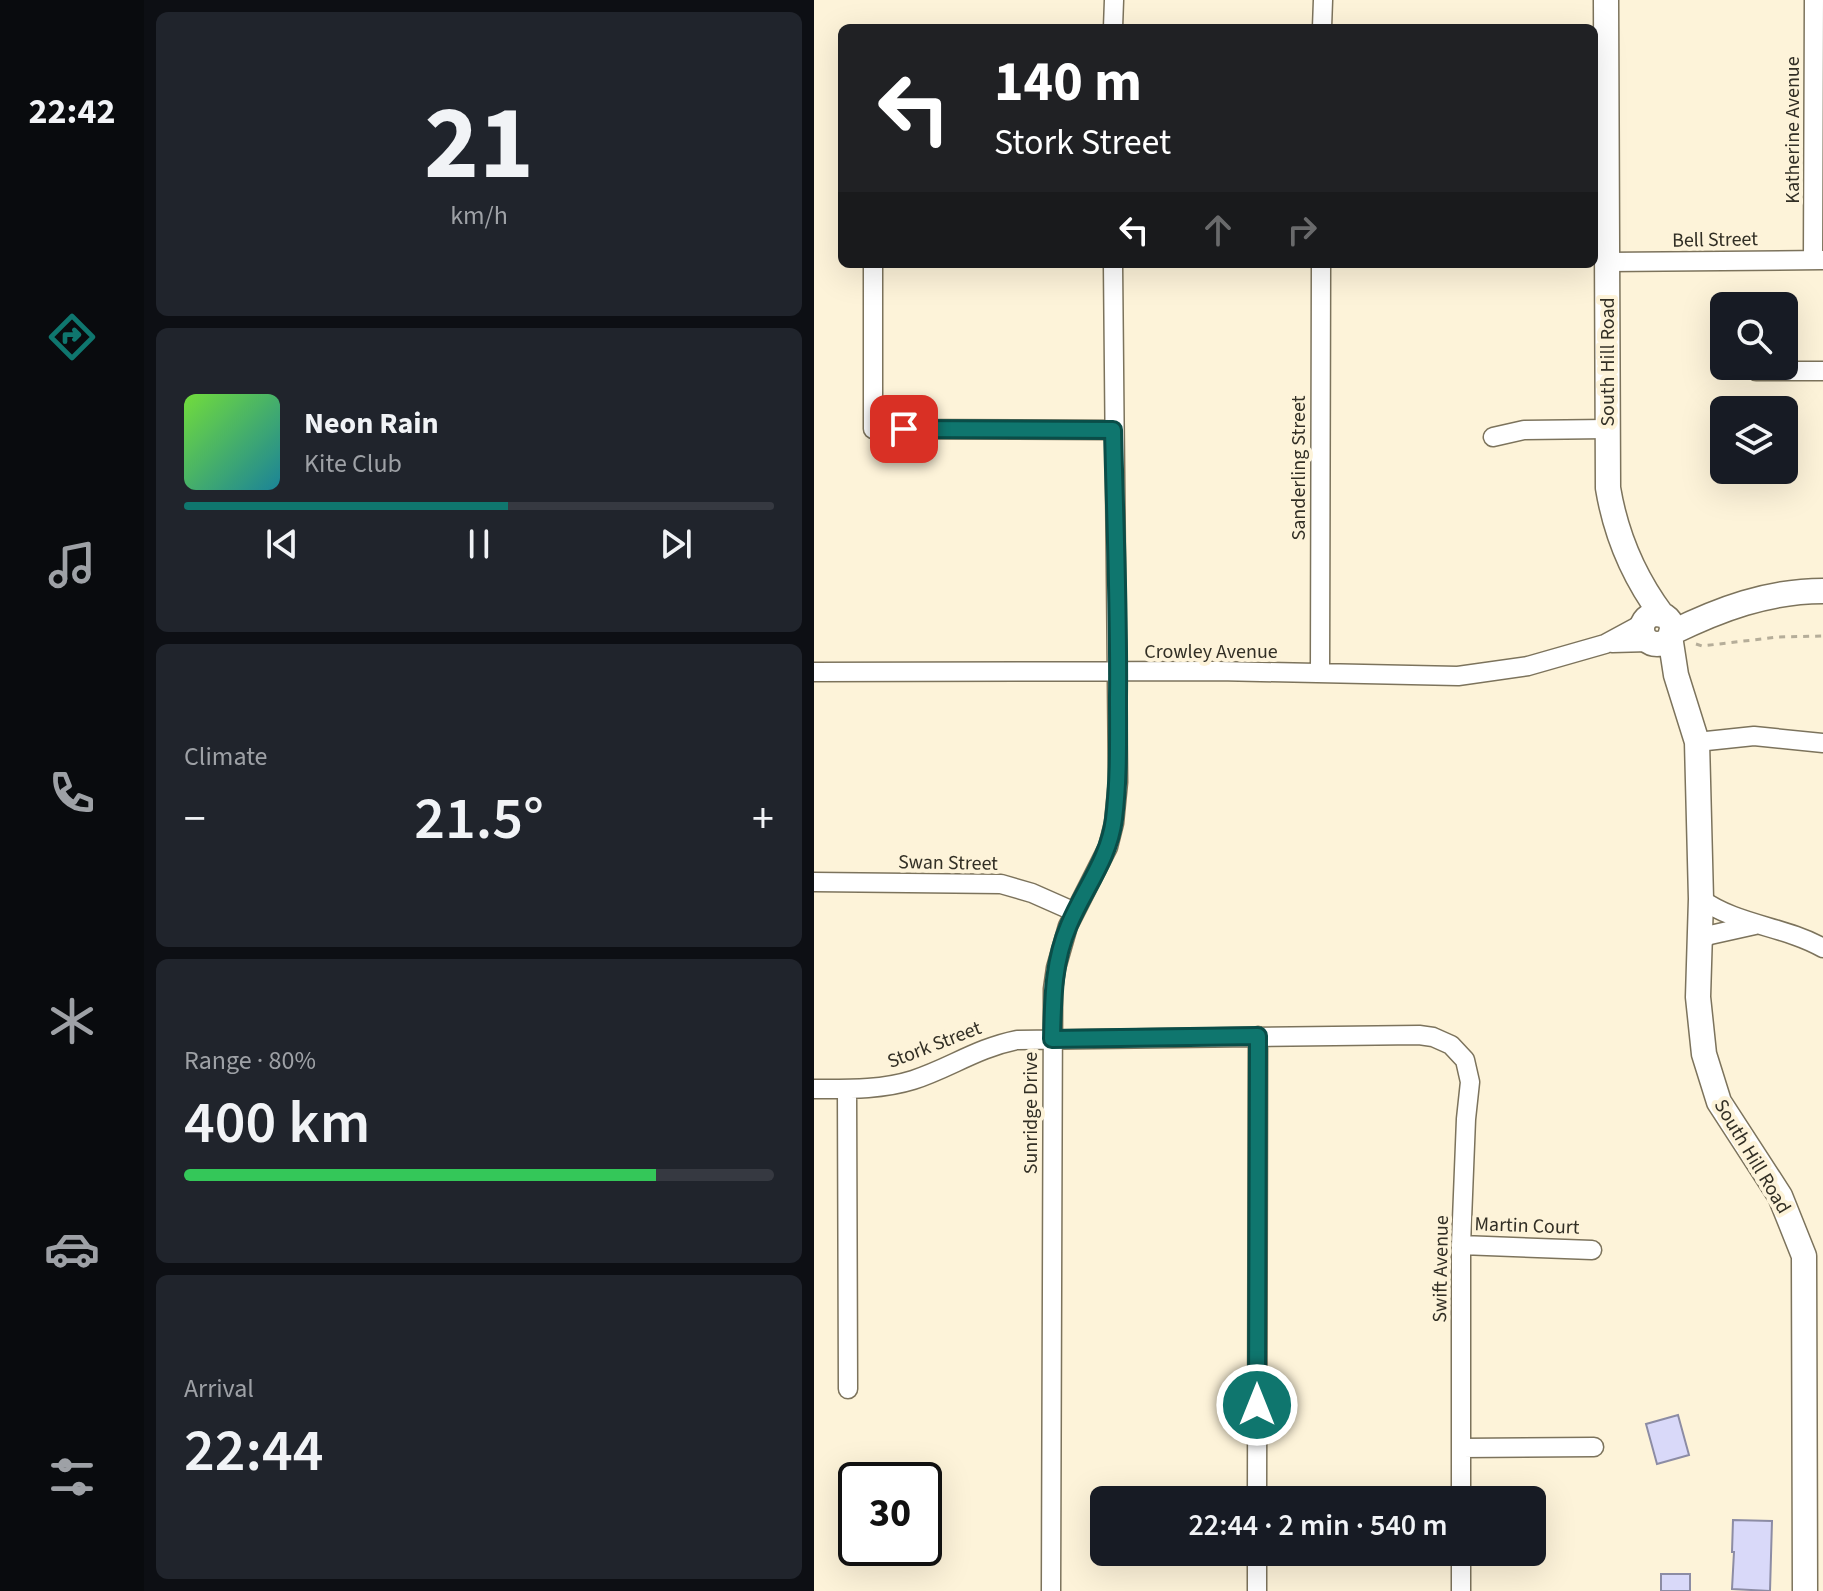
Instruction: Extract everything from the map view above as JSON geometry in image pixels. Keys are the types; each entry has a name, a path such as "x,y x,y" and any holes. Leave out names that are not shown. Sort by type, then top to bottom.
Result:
{"street":[{"path":"1113,24 1114,0"},
{"path":"1322,24 1323,0"},
{"name":"South Hill Road","path":"1606,0 1601,184 1607,262 1608,488 1612,514 1635,576 1661,630 1697,742 1701,899 1699,1012 1704,1054 1712,1084 1729,1119 1814,1254 1814,1418 1805,1591"},
{"name":"Katherine Avenue","path":"1814,0 1819,43 1818,260"},
{"name":"Bell Street","path":"1607,262 1818,260"},
{"path":"873,268 873,429 1113,430"},
{"name":"Sunridge Drive","path":"1051,1591 1052,1039 1056,968 1075,912 1101,866 1114,823 1118,782 1113,268"},
{"name":"Sanderling Street","path":"1320,673 1321,268"},
{"path":"1798,371 1823,371"},
{"path":"1493,437 1524,430 1607,429"},
{"path":"1661,630 1780,594 1823,591"},
{"name":"Crowley Avenue","path":"814,672 1458,676 1528,666 1661,630"},
{"path":"1697,742 1754,736 1823,743"},
{"name":"Swan Street","path":"814,882 1001,884 1032,893 1075,912"},
{"path":"1701,899 1712,907 1743,917 1755,925 1796,935 1823,948"},
{"path":"1700,940 1755,925"},
{"name":"Stork Street","path":"814,1089 869,1088 912,1080 997,1044 1017,1040 1258,1036 1389,1038 1419,1035 1451,1045"},
{"path":"1257,1486 1258,1036"},
{"name":"Swift Avenue","path":"1451,1045 1465,1060 1470,1082 1461,1245 1461,1486"},
{"path":"847,1089 848,1389"},
{"name":"Martin Court","path":"1461,1245 1592,1250"},
{"path":"1461,1448 1594,1447"},
{"path":"1257,1566 1257,1591"},
{"path":"1461,1566 1461,1591"}],"path":[{"path":"1661,630 1702,646 1778,637 1823,636"}],"building":[{"path":"1678,1415 1689,1455 1657,1464 1646,1424"},
{"path":"1733,1520 1772,1521 1770,1591 1732,1589"},
{"path":"1661,1574 1690,1574 1690,1591 1661,1591"}],"route":[{"path":"904,429 1113,430 1118,673 1118,782 1114,823 1101,866 1068,926 1060,949 1053,989 1052,1039 1258,1036 1257,1405"}]}
